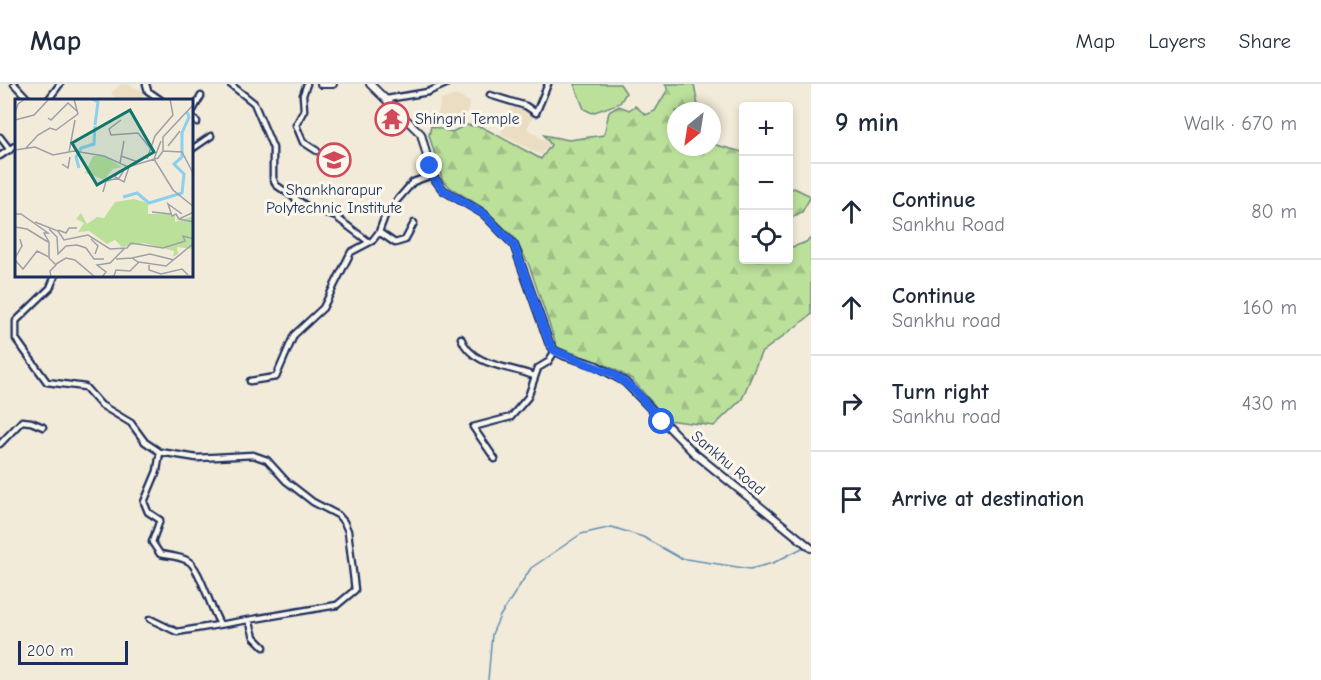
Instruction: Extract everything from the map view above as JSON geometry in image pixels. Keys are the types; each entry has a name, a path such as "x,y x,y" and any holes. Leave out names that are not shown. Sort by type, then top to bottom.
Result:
{"main road":[{"path":"321,84 333,84"},
{"path":"370,84 387,99 402,118 421,134 432,175 443,190 484,214 514,245 549,343 555,351"},
{"name":"Sankhu Road","path":"555,351 613,374 634,390 681,441 811,548"}],"street":[{"path":"49,99 60,84"},
{"path":"146,84 148,90 160,99"},
{"path":"230,84 254,103 273,148 273,178 276,185 308,207 336,217 369,242"},
{"path":"307,84 303,95 304,110 296,125 303,142 317,151"},
{"path":"387,99 428,92 446,84"},
{"path":"490,95 526,106 536,113 548,84"},
{"path":"17,85 28,99"},
{"path":"194,108 201,96"},
{"path":"194,148 211,136"},
{"path":"0,137 14,148 0,156"},
{"path":"250,381 276,377 294,335 322,308 351,252 369,242 379,232 386,213 413,182 432,175"},
{"path":"379,232 395,243 405,240 414,223"},
{"path":"54,278 50,288 16,321 16,339 47,382 85,387 101,405 131,423 145,442 160,452 197,458 258,456 272,465 286,481 313,502 338,515 348,531 355,590 338,605 177,632 150,619"},
{"path":"461,338 468,349 496,367 534,376"},
{"path":"495,459 473,427 511,417 528,397 534,376 555,351"},
{"path":"0,444 22,422 31,422 43,427"},
{"path":"160,452 160,463 144,502 148,512 160,520 152,542 160,554 185,559 195,566 211,609 220,624"},
{"path":"249,620 254,637 264,647"}],"shaded area":[{"path":"121,84 128,84 145,92 142,99 117,99 111,93"},
{"path":"456,95 470,102 464,122 452,129 435,126 441,100"},
{"path":"511,107 536,113 527,128 549,144 541,155 501,134"}],"green space":[{"path":"574,84 620,84 626,93 620,103 592,113 584,109"},
{"path":"665,84 694,84 697,102 667,102 667,156 721,156 721,146 739,151 739,264 793,264 793,247 811,238 811,315 761,353 742,399 714,426 667,420 632,379 608,366 557,347 529,265 514,237 482,207 451,188 442,179 429,135 431,126 452,132 466,125 482,127 541,159 551,145 544,135 569,140 604,135 609,112 619,106 629,110 635,106 646,115 655,111 668,89"},
{"path":"793,188 811,196 802,212 793,217 793,210"}],"waterway":[{"path":"488,680 492,634 500,616 531,568 581,534 612,527 643,537 680,558 750,569 773,563 806,546"}],"place":[{"name":"Shingni Temple","path":"392,119"},
{"name":"Shankharapur Polytechnic Institute","path":"334,160"}],"route":[{"path":"430,166 432,175 443,190 474,206 514,245 549,343 555,351 613,374 634,390 662,422"}]}
